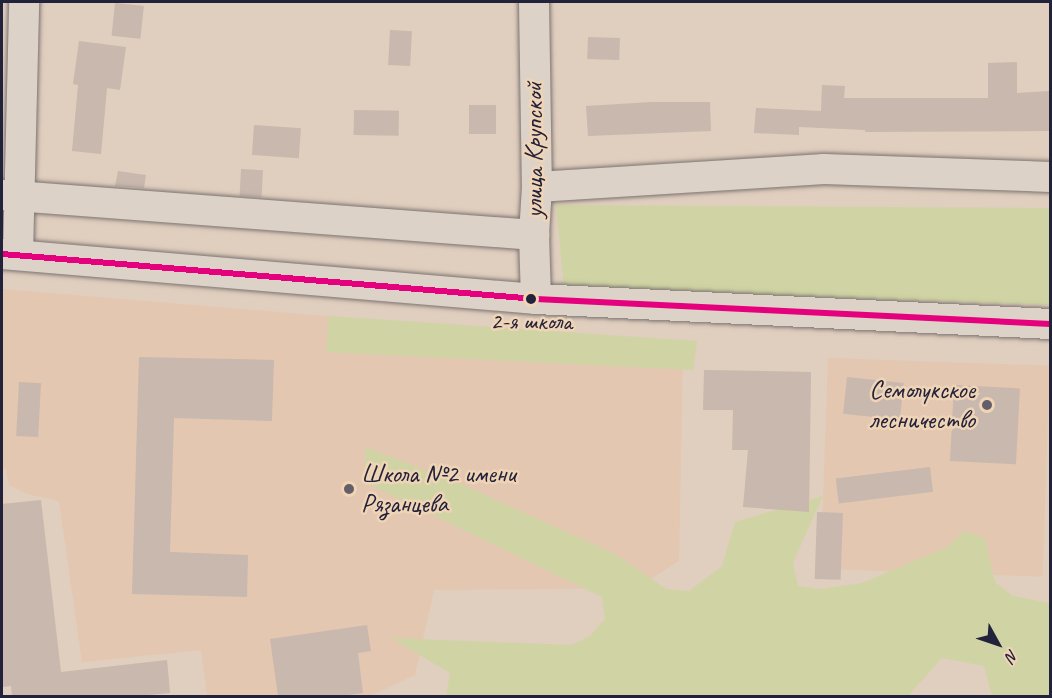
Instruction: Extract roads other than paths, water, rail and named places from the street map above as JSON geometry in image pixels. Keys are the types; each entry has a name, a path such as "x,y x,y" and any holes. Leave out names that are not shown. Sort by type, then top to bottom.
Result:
{"street":[{"path":"24,2 11,196 10,254 536,299 1050,324"},
{"name":"улица Крупской","path":"534,2 536,299"},
{"path":"537,188 824,169 1050,177"},
{"path":"11,196 534,235"}],"place":[{"name":"2-я школа","path":"531,299"},
{"name":"Семолукское лесничество","path":"987,405"},
{"name":"Школа №2 имени Рязанцева","path":"349,489"}]}
